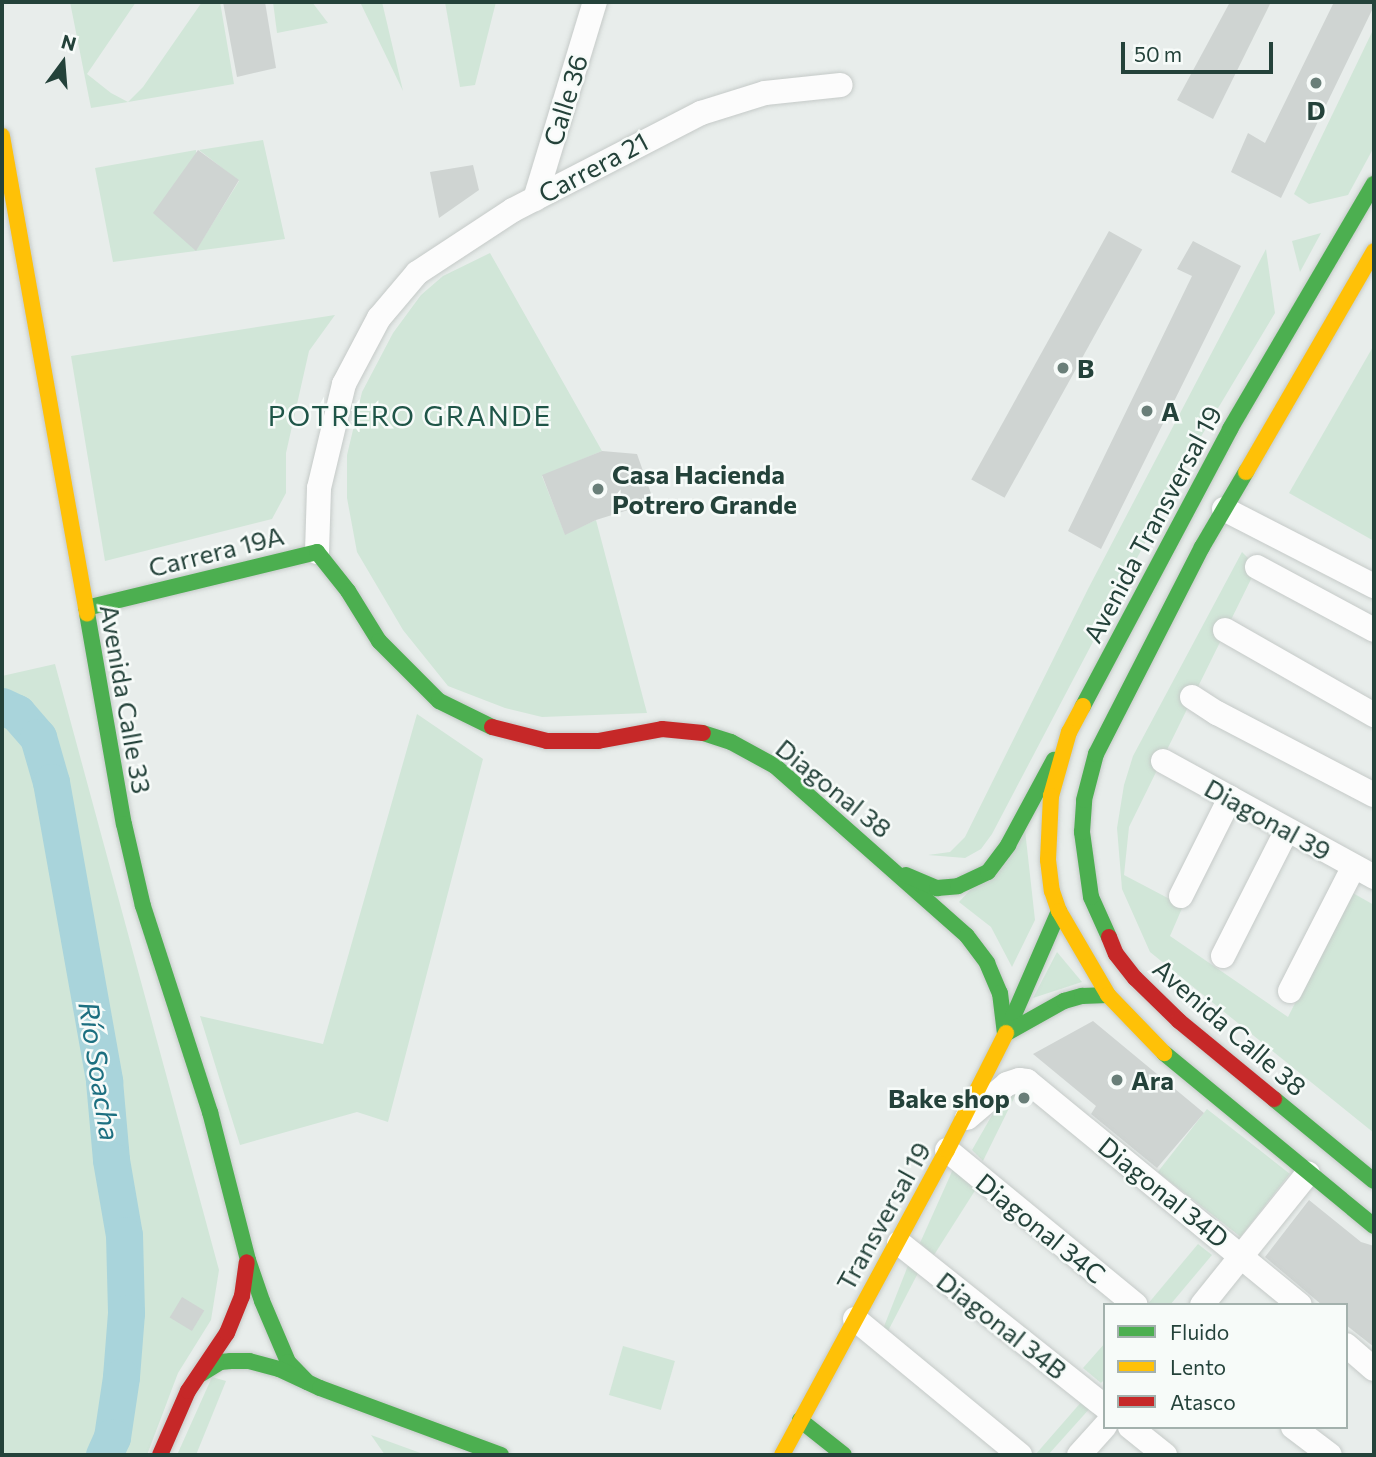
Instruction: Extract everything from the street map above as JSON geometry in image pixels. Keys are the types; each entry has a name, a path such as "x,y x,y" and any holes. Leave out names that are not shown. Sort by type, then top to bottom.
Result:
{"main road":[{"name":"Avenida Calle 33","path":"2,136 124,824 143,906 211,1112 248,1260 288,1362 307,1382"},
{"name":"Avenida Transversal 19","path":"1059,911 1052,891 1048,860 1049,818 1057,768 1069,732 1230,429 1374,184"},
{"path":"1224,509 1374,251"},
{"name":"Avenida Calle 38","path":"1224,509 1096,754 1084,800 1083,857 1091,897 1111,944 1129,970 1179,1021 1374,1181"},
{"name":"Carrera 19A","path":"86,608 317,552"},
{"name":"Diagonal 38","path":"317,552 348,592 379,641 439,701 496,729 547,741 598,741 662,729 705,733 731,742 775,766 897,871 967,936 987,962 1000,993 1005,1034"},
{"name":"Diagonal 38","path":"897,871 937,888 958,886 988,872 1008,845 1069,732"},
{"path":"1059,911 1108,995 1159,1049 1374,1226"},
{"name":"Transversal 19","path":"782,1455 899,1243 961,1123 1005,1034 1059,911"},
{"path":"1005,1034 1064,1001 1082,996 1108,995"},
{"path":"160,1455 177,1410 227,1333 242,1296 248,1260"},
{"path":"201,1374 220,1363 249,1361 279,1369 501,1455"},
{"path":"800,1420 844,1455"}],"street":[{"name":"Calle 36","path":"535,199 595,2"},
{"name":"Carrera 21","path":"317,552 319,488 328,441 344,384 379,318 417,273 513,209 659,132 722,104 765,93 841,85"},
{"path":"1224,509 1374,586"},
{"path":"1257,567 1374,630"},
{"path":"1224,631 1374,715"},
{"path":"1192,697 1217,713 1374,795"},
{"name":"Diagonal 39","path":"1163,761 1364,871"},
{"path":"1181,896 1230,798"},
{"path":"1223,956 1287,830"},
{"path":"1290,992 1364,871"},
{"name":"Diagonal 34D","path":"961,1123 1007,1084 1019,1080 1027,1082 1298,1303"},
{"name":"Diagonal 34C","path":"947,1150 1134,1303"},
{"path":"1204,1303 1308,1173"},
{"name":"Diagonal 34B","path":"899,1243 1103,1405"},
{"path":"855,1319 1020,1455"},
{"path":"1348,1347 1374,1369"},
{"path":"1079,1455 1103,1428"},
{"path":"1132,1429 1165,1455"},
{"path":"1296,1429 1330,1455"}],"green space":[{"path":"70,2 136,2 87,74 111,93 128,102 91,108"},
{"path":"202,2 220,2 234,84 128,102 143,87"},
{"path":"273,2 312,2 328,23 277,33"},
{"path":"360,2 382,2 403,91"},
{"path":"445,2 496,2 475,85 460,87"},
{"path":"1374,28 1374,147 1348,195 1309,204 1294,194"},
{"path":"263,140 285,239 113,262 95,168 196,150 196,250 239,181 199,150"},
{"path":"1321,233 1300,272 1292,241"},
{"path":"1266,249 1275,313 1199,440 992,834 981,849 965,858 928,855 950,852 965,837 1088,589"},
{"path":"490,253 602,451 542,476 565,534 596,520 647,713 542,717 505,708 448,686 403,630 357,552 347,498 347,455 362,392 393,333 421,295 443,276"},
{"path":"335,315 309,351 286,453 286,493 272,519 105,561 71,356"},
{"path":"1374,345 1374,541 1289,493"},
{"path":"1242,552 1257,567 1129,827 1124,875 1183,906 1170,936 1288,1017 1351,892 1374,905 1374,1133 1150,952 1122,889 1117,828 1124,785 1133,756"},
{"path":"55,664 219,1270 211,1320 178,1373 147,1455 2,1455 2,676"},
{"path":"417,714 483,759 388,1122 357,1112 240,1145 200,1016 323,1044"},
{"path":"1025,830 1035,920 1012,967 991,927 959,902"},
{"path":"1057,952 1082,982 1033,998"},
{"path":"1016,1094 983,1161 972,1150 1003,1096"},
{"path":"1207,1109 1290,1174 1240,1237 1158,1172"},
{"path":"954,1167 976,1189 934,1255 920,1243"},
{"path":"1198,1244 1212,1255 1172,1303 1149,1303"},
{"path":"909,1263 919,1271 887,1333 883,1329"},
{"path":"1103,1345 1103,1381 1101,1383 1083,1368"},
{"path":"623,1346 675,1361 661,1410 609,1395"},
{"path":"212,1377 226,1381 196,1455 177,1455"},
{"path":"1083,1400 1091,1407 1048,1455 1035,1455"},
{"path":"371,1435 426,1455 385,1455"}],"building":[{"path":"223,2 265,2 276,68 237,77"},
{"path":"1230,2 1271,2 1213,119 1177,100"},
{"name":"D","path":"1334,2 1374,2 1374,6 1281,198 1231,172 1248,133 1265,143"},
{"path":"198,150 239,180 196,251 153,213"},
{"path":"473,165 479,190 439,218 430,172"},
{"name":"B","path":"1109,231 1142,249 1005,498 971,479"},
{"name":"A","path":"1193,241 1241,266 1101,549 1068,531 1192,276 1177,269"},
{"name":"Casa Hacienda Potrero Grande","path":"602,451 637,454 654,502 596,520 565,535 542,475"},
{"name":"Ara","path":"1093,1021 1204,1113 1157,1168 1091,1114 1096,1106 1033,1054"},
{"path":"1309,1200 1361,1242 1374,1246 1374,1347 1348,1327 1348,1303 1320,1303 1265,1257"},
{"path":"182,1297 204,1310 192,1331 170,1318"}],"waterway":[{"name":"Río Soacha","path":"2,706 17,713 38,737 51,782 104,1081 111,1160 124,1235 126,1313 121,1377 112,1437 104,1455"}],"traffic: fast":[{"path":"1083,706 1230,429 1374,184"},
{"path":"1109,937 1091,897 1082,832 1084,800 1096,754 1202,547 1246,472"},
{"path":"86,608 317,552 348,591 379,641 439,701 492,727"},
{"path":"87,613 124,824 143,906 210,1112 248,1260 262,1301 288,1362 307,1382"},
{"path":"703,733 731,742 775,766 967,936 987,963 1000,993 1005,1034"},
{"path":"906,875 937,888 958,886 988,872 1008,845 1054,760"},
{"path":"1006,1033 1059,911"},
{"path":"1005,1034 1064,1001 1082,996 1108,995"},
{"path":"1164,1053 1374,1226"},
{"path":"1274,1099 1374,1181"},
{"path":"201,1374 220,1362 231,1361 249,1361 279,1369 320,1388 501,1455"},
{"path":"800,1420 844,1455"}],"traffic: slow":[{"path":"2,136 87,613"},
{"path":"1246,472 1374,251"},
{"path":"1083,706 1069,732 1051,796 1048,860 1052,891 1059,911 1108,995 1164,1053"},
{"path":"782,1455 947,1150 1006,1033"}],"traffic: jam":[{"path":"492,727 547,741 598,741 662,729 703,733"},
{"path":"1109,937 1116,954 1135,978 1179,1021 1274,1099"},
{"path":"160,1455 188,1391 227,1333 242,1296 247,1262"}],"place":[{"name":"D","path":"1316,83"},
{"name":"B","path":"1063,368"},
{"name":"A","path":"1147,411"},
{"name":"Casa Hacienda Potrero Grande","path":"598,489"},
{"name":"Ara","path":"1117,1080"},
{"name":"Bake shop","path":"1024,1098"}],"district":[{"name":"POTRERO GRANDE","path":"410,415"}]}
